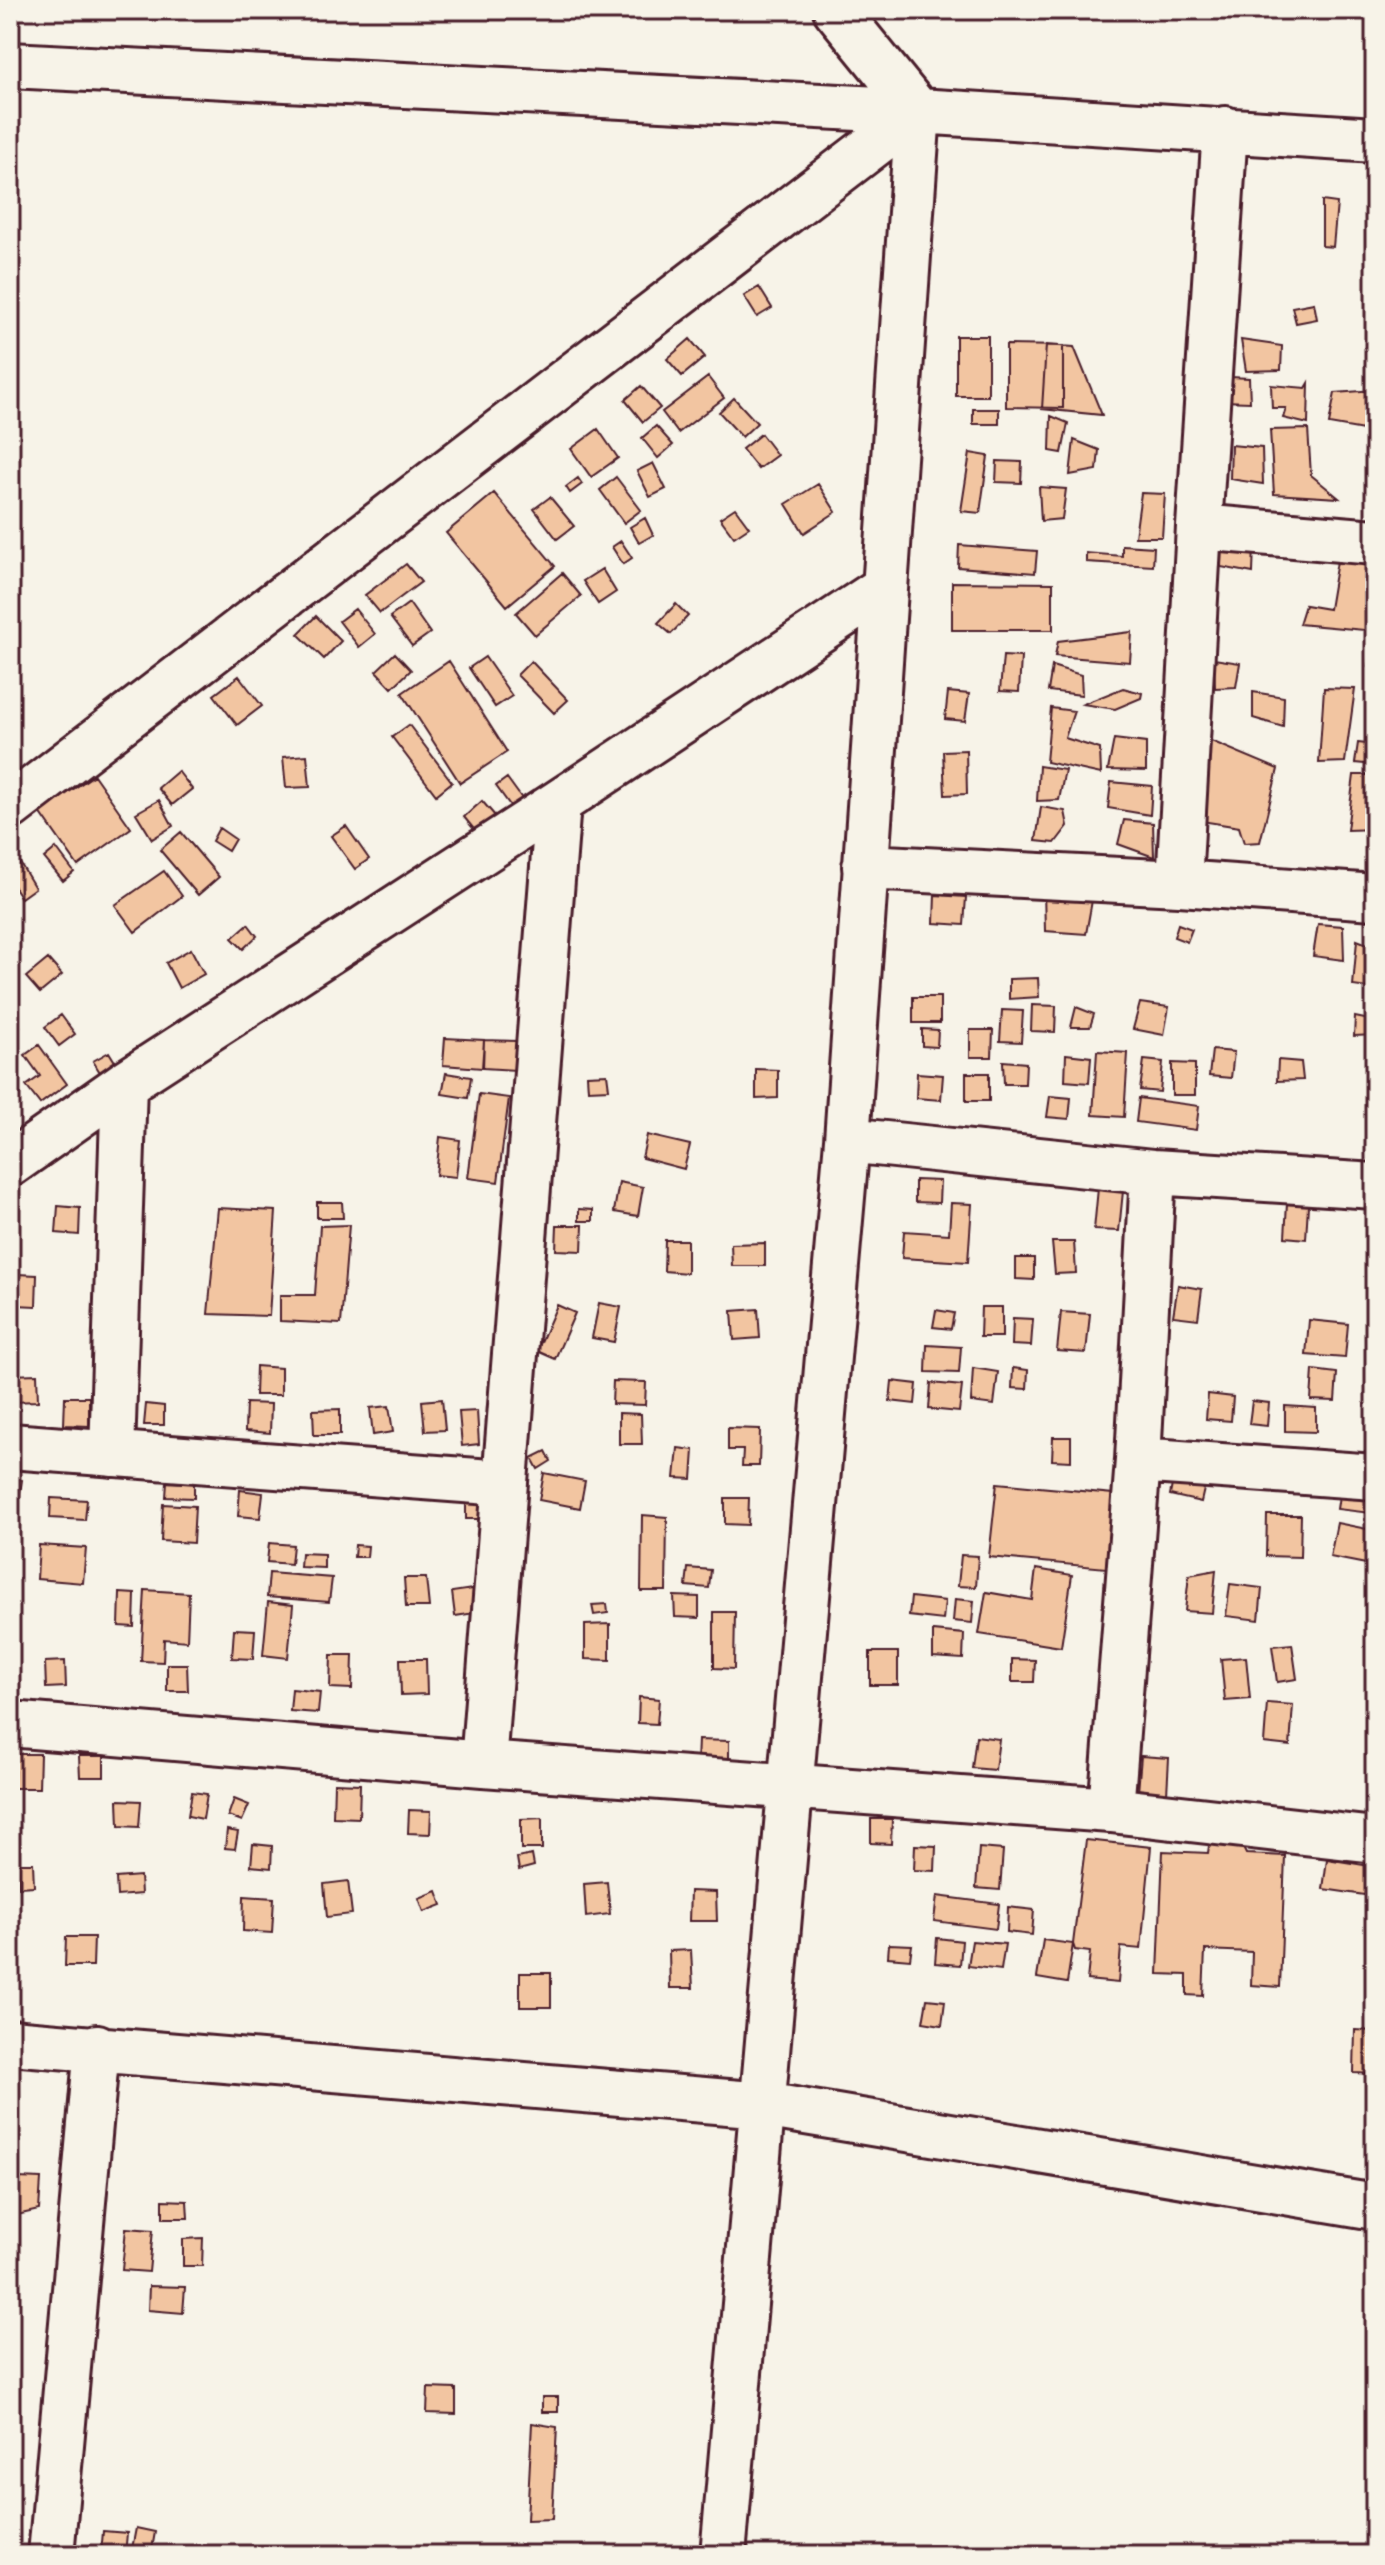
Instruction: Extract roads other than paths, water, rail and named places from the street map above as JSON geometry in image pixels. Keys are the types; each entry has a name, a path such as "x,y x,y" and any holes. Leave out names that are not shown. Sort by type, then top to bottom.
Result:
{"street":[{"path":"723,2555 847,1140 918,111 836,10"},
{"path":"10,65 918,111 1375,140"},
{"path":"10,807 918,111"},
{"path":"1179,883 1225,129"},
{"path":"1199,527 1375,542"},
{"path":"10,1164 124,1084 885,587"},
{"path":"483,1764 558,803"},
{"path":"865,867 1179,883 1375,897"},
{"path":"112,1454 124,1084"},
{"path":"847,1140 1153,1172 1375,1186"},
{"path":"1111,1810 1138,1460 1153,1172"},
{"path":"10,1446 504,1483"},
{"path":"1138,1460 1375,1477"},
{"path":"10,1724 483,1764 1111,1810 1375,1840"},
{"path":"10,2042 764,2105 1375,2207"},
{"path":"51,2555 97,2047"}]}
